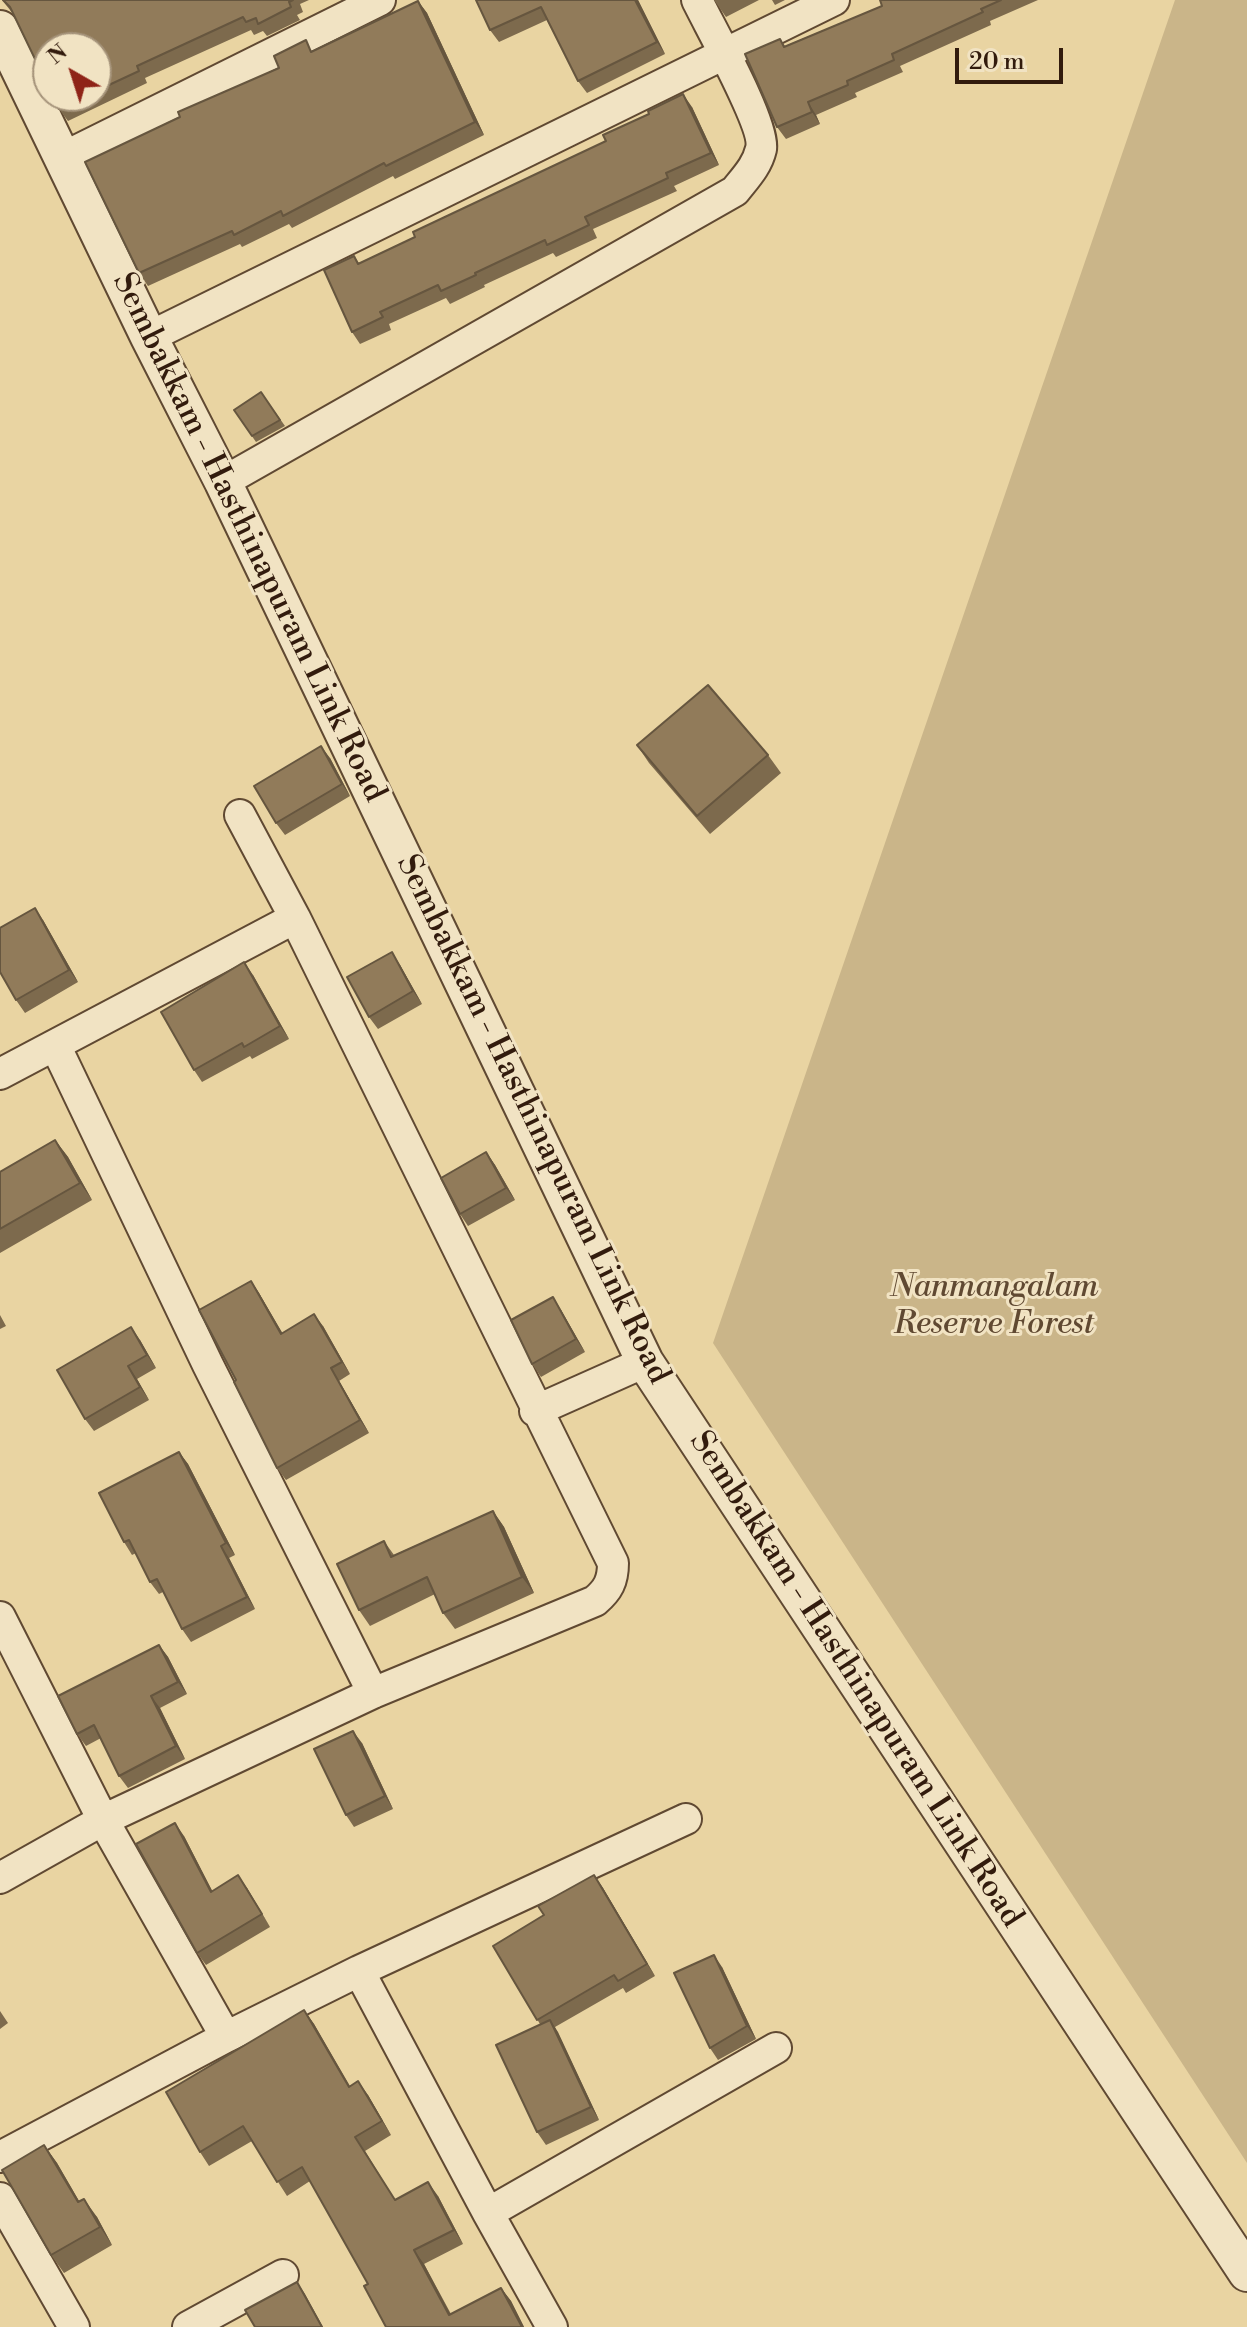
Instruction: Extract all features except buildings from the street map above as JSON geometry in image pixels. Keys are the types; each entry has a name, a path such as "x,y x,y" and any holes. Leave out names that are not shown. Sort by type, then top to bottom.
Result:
{"street":[{"path":"62,158 380,0"},
{"path":"223,482 735,191 755,167 762,145 758,121 697,0"},
{"path":"149,337 834,0"},
{"name":"Sembakkam - Hasthinapuram Link Road","path":"0,29 223,482 645,1362 1247,2273"},
{"path":"0,1878 103,1820 373,1693 595,1601 608,1590 613,1575 613,1563 535,1411 295,918 240,815"},
{"path":"0,1074 295,918"},
{"path":"55,1045 208,1365 373,1693"},
{"path":"535,1411 645,1362"},
{"path":"0,1617 103,1820 226,2037"},
{"path":"0,2157 226,2037 359,1971 686,1819"},
{"path":"359,1971 552,2327"},
{"path":"488,2213 776,2048"},
{"path":"1,2201 74,2327"},
{"path":"188,2327 283,2275"}],"green space":[{"name":"Nanmangalam Reserve Forest","path":"1175,0 1247,0 1247,2163 713,1343"}]}
